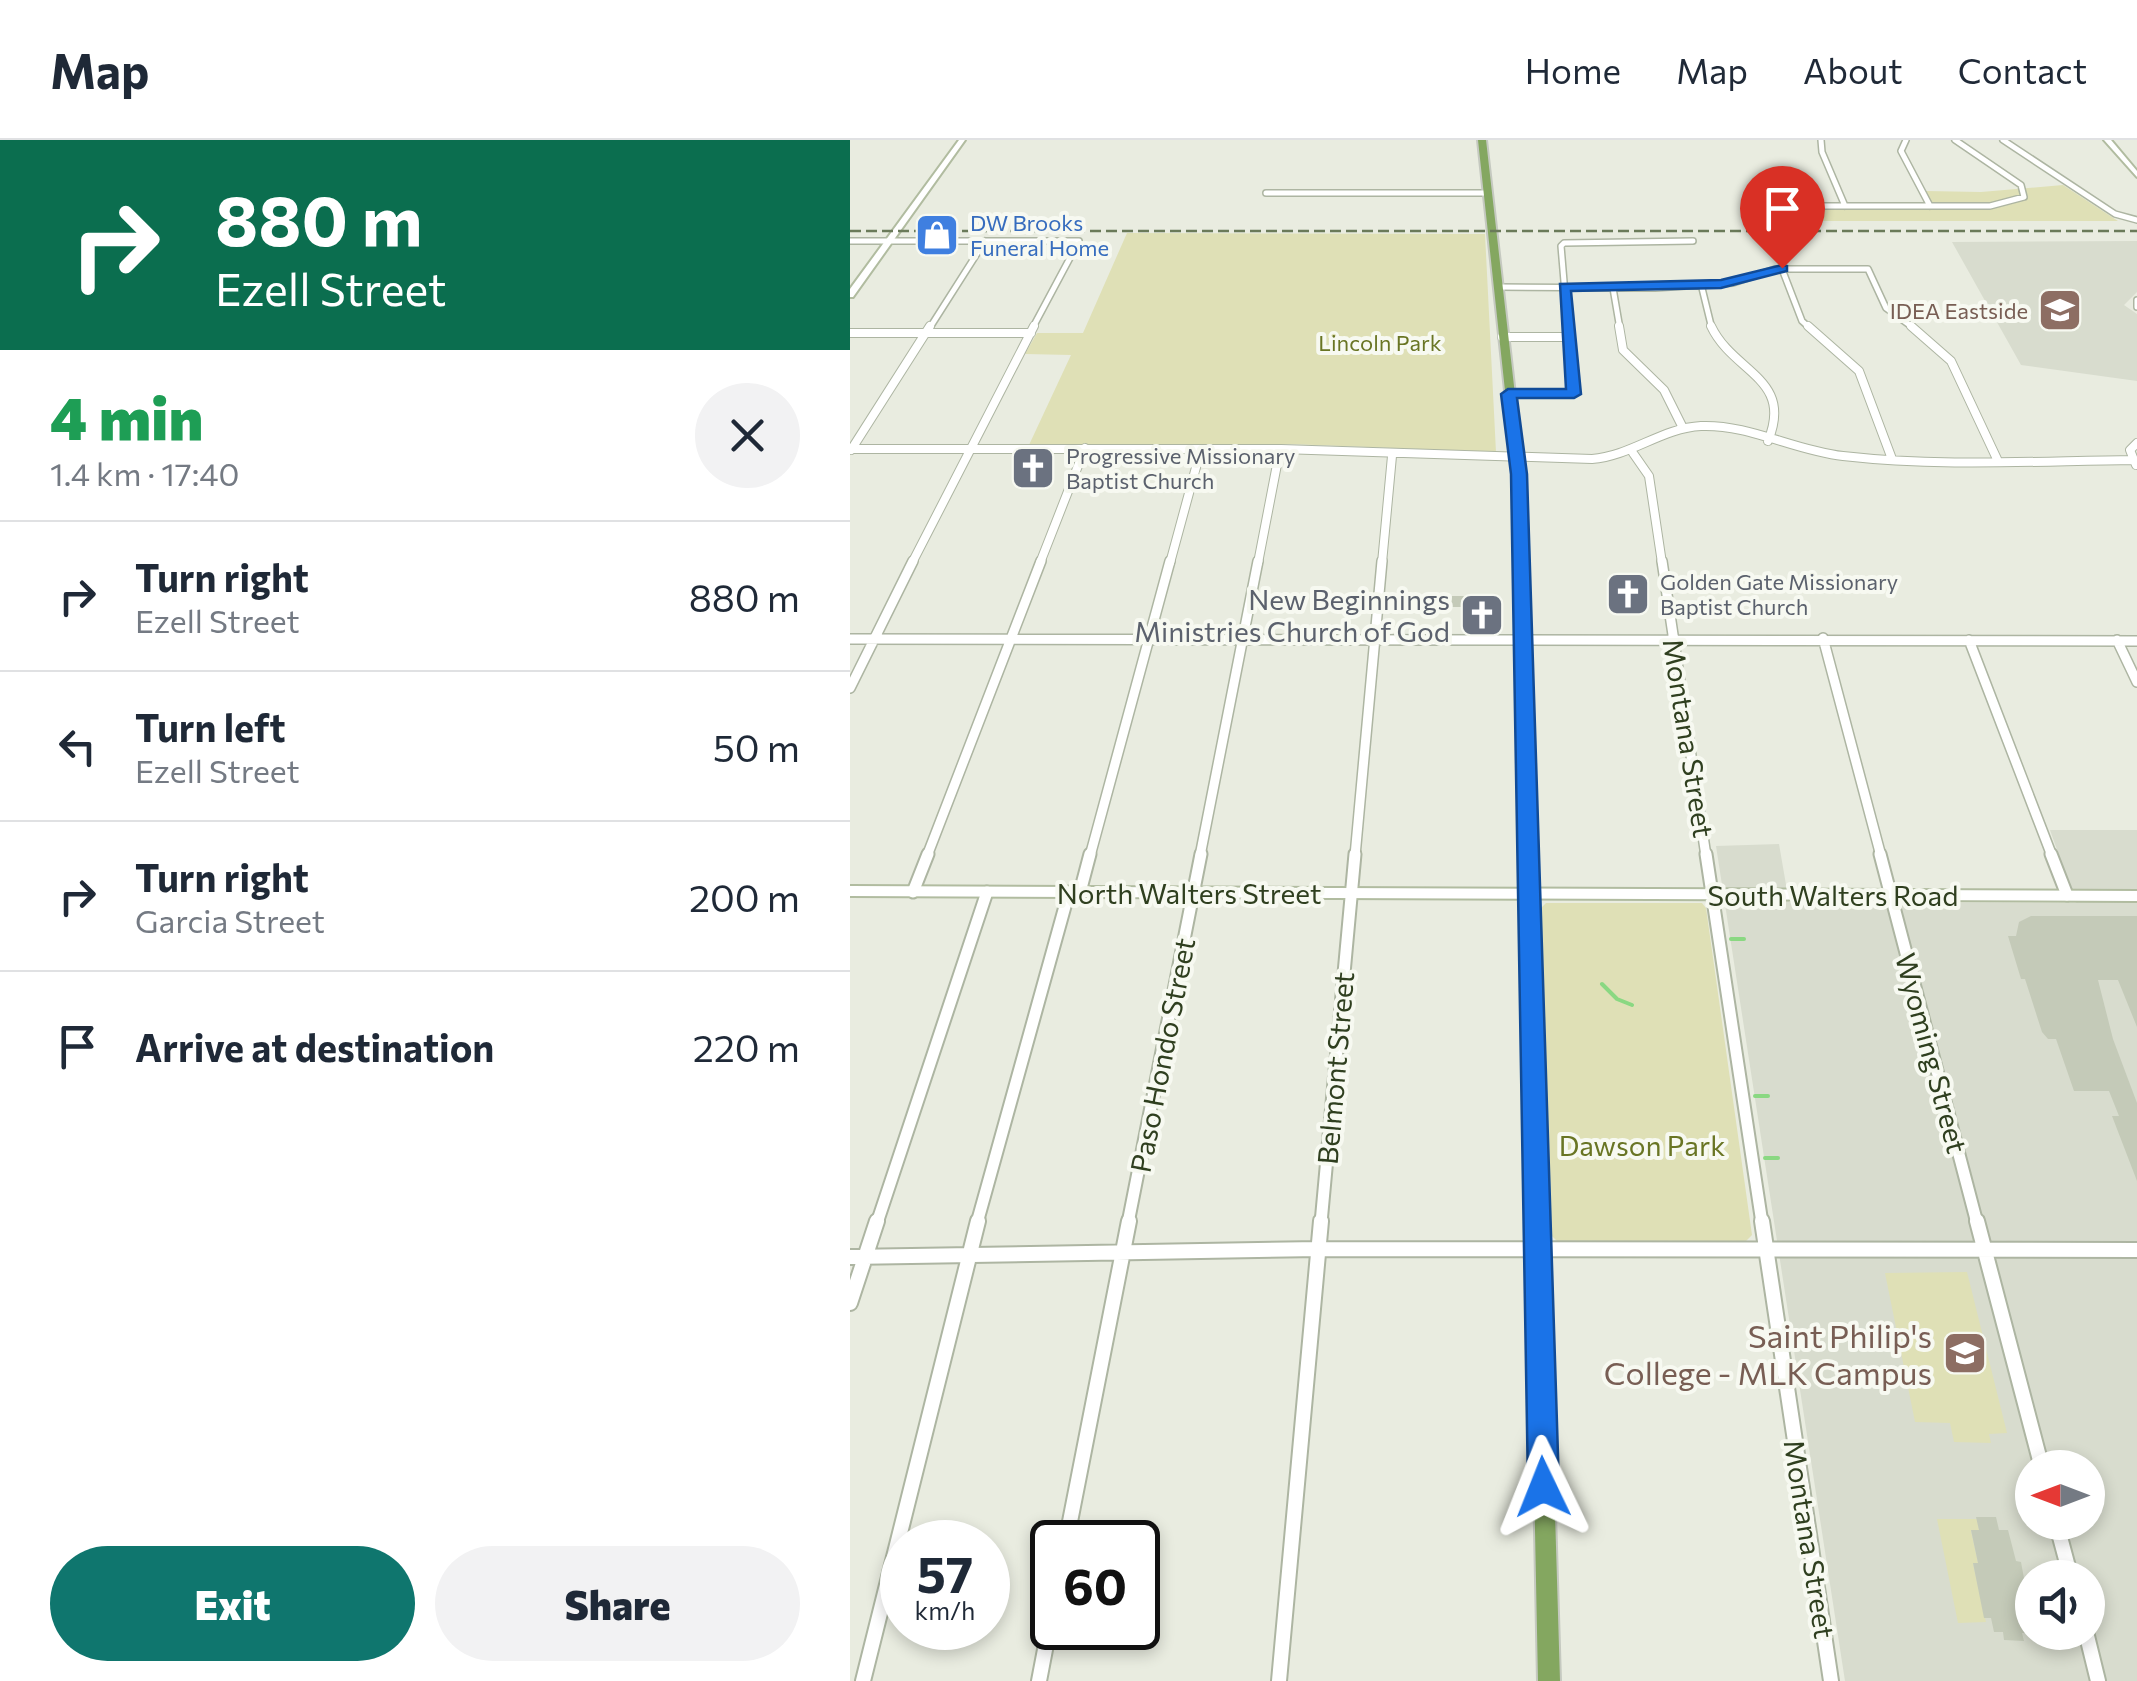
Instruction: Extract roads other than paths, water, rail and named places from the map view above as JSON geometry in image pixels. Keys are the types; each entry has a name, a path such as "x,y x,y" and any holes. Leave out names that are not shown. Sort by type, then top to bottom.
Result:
{"main road":[{"path":"850,296 962,140"},
{"path":"1482,140 1517,459 1548,1681"},
{"path":"2107,140 2137,175"},
{"name":"North Walters Street","path":"850,891 1528,894"},
{"name":"South Walters Road","path":"1528,894 2137,896"}],"street":[{"path":"1821,140 1822,152 1845,206"},
{"path":"1906,140 1901,151 1930,206"},
{"path":"1806,206 1998,206 2024,197 2020,185 1955,140"},
{"path":"2003,140 2114,214 2137,220"},
{"path":"1266,193 1489,193"},
{"path":"850,240 1078,241 969,448 850,688"},
{"path":"850,449 985,241"},
{"path":"1508,394 1574,394 1564,243 1694,242"},
{"path":"1499,287 1701,284 1733,282 1782,268 1868,269 1886,308 1946,354 1997,460"},
{"path":"1782,268 1802,321 1859,370 1892,459"},
{"path":"1701,284 1709,324 1718,341 1758,375 1770,392 1777,420 1768,440"},
{"path":"1613,288 1623,350 1672,402 1683,428"},
{"path":"850,333 1031,333"},
{"path":"1502,337 1568,337"},
{"path":"1632,378 1646,374"},
{"path":"850,449 1280,450 1605,459 1633,453 1661,435 1683,428 1727,428 1834,456 2135,463 2130,450 2137,443"},
{"path":"914,892 1085,448"},
{"path":"863,1681 968,1257 1151,638 1201,449"},
{"name":"Paso Hondo Street","path":"1070,1520 1280,450"},
{"name":"Montana Street","path":"1633,453 1650,476 1831,1681"},
{"name":"Belmont Street","path":"1279,1681 1392,456"},
{"path":"850,638 2137,641"},
{"name":"Wyoming Street","path":"1823,638 2037,1450"},
{"path":"1969,640 2066,896"},
{"path":"2117,640 2137,682"},
{"path":"850,1303 988,892"},
{"path":"850,1257 1319,1249 2137,1250"},
{"path":"1039,1681 1045,1650"},
{"path":"2090,1650 2098,1681"}],"waterway":[{"path":"1731,939 1744,939"},
{"path":"1602,984 1617,999 1632,1005"},
{"path":"1755,1096 1768,1096"},
{"path":"1765,1158 1778,1158"}],"railway":[{"path":"850,231 2137,231"}],"place":[{"name":"DW Brooks Funeral Home","path":"937,235"},
{"name":"IDEA Eastside","path":"2060,310"},
{"name":"Progressive Missionary Baptist Church","path":"1033,468"},
{"name":"Golden Gate Missionary Baptist Church","path":"1628,594"},
{"name":"New Beginnings Ministries Church of God","path":"1482,615"},
{"name":"Saint Philip's College - MLK Campus","path":"1965,1353"}],"park label":[{"name":"Lincoln Park","path":"1380,342"},
{"name":"Dawson Park","path":"1642,1145"}]}
